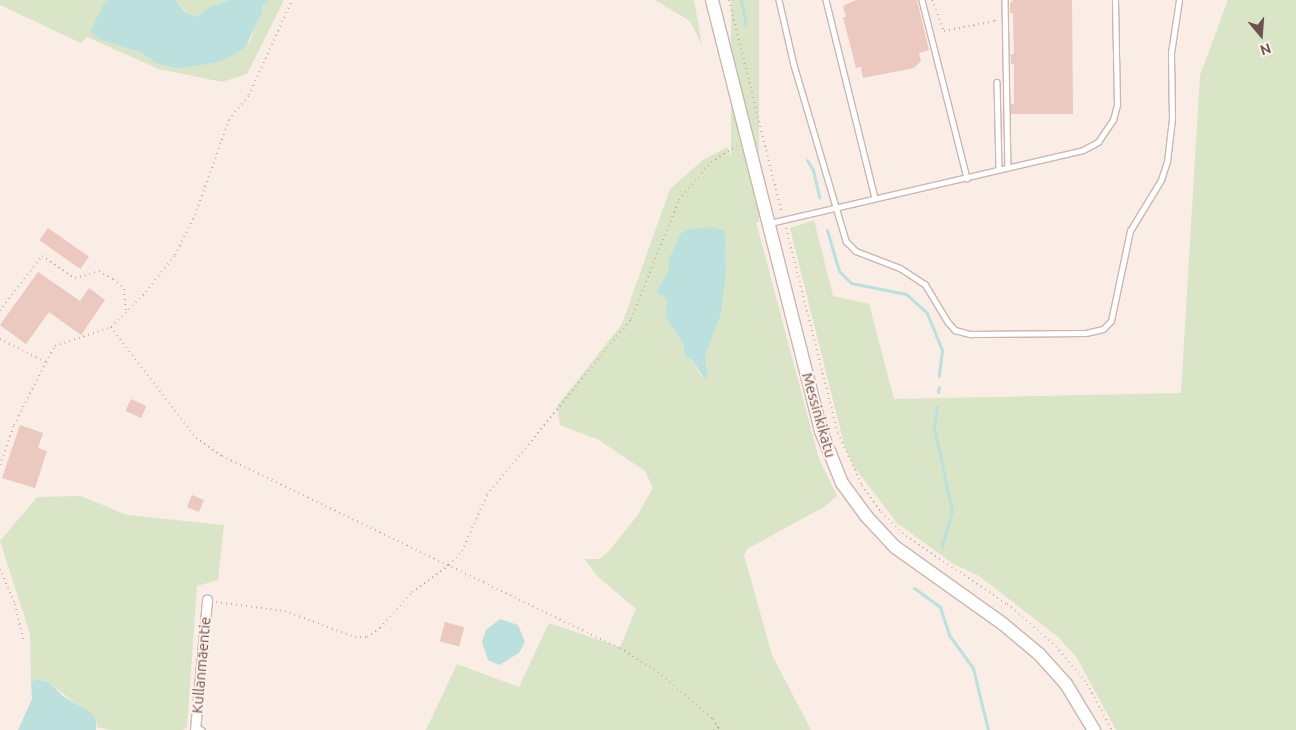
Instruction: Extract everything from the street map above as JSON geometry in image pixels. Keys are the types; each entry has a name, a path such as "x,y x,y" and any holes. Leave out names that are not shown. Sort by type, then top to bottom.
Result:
{"street":[{"name":"Messinkikatu","path":"712,0 821,431 842,483 890,543 1003,624 1039,654 1066,684 1094,730"},
{"name":"Kullanmäentie","path":"197,729 207,600"}],"lane":[{"path":"779,0 843,235 850,246 866,256 900,268 925,284 948,322 962,333 1071,334 1103,329 1115,314 1130,231 1161,180 1167,162 1172,119 1171,53 1180,0"},
{"path":"826,0 876,198"},
{"path":"922,0 967,178"},
{"path":"1005,0 1008,167"},
{"path":"768,224 1083,150 1098,142 1113,120 1117,105 1115,0"},
{"path":"997,82 999,169"}],"path":[{"path":"0,464 14,426 55,346 111,327 146,292 175,256 195,215 229,120 249,95 290,0"},
{"path":"729,0 838,434 862,486 887,518 906,536 1007,604 1056,646 1087,684 1112,730"},
{"path":"932,0 944,31 995,21"},
{"path":"207,600 285,611 355,637 368,636 380,628 412,592 449,566 462,551 487,495 631,319 652,260 679,200 712,162 747,140"},
{"path":"0,310 42,256 75,278 98,271 114,279 124,290 126,312"},
{"path":"111,327 196,438 222,456 620,648 658,672 719,728 713,730"},
{"path":"0,339 46,362"},
{"path":"0,569 15,604 24,643"}],"green space":[{"path":"0,0 109,0 90,32 104,41 140,52 158,64 180,69 220,62 250,42 263,5 269,0 284,0 247,74 222,82 159,69 87,37 81,43 0,5"},
{"path":"176,0 231,0 209,7 197,17 186,12"},
{"path":"655,0 694,0 702,45 690,21"},
{"path":"731,0 759,0 759,222 731,222"},
{"path":"1228,0 1296,0 1296,730 1116,730 1077,658 1058,637 979,576 952,563 897,523 854,467 845,448 790,228 814,220 833,296 869,304 894,399 1181,393 1200,75"},
{"path":"727,147 754,214 819,459 837,496 824,507 747,549 744,555 772,655 811,730 426,730 457,664 519,687 549,623 620,647 636,609 596,575 585,559 599,559 608,552 637,516 653,488 645,471 599,440 560,425 557,406 622,324 670,189 703,160","holes":["712,227 725,232 726,274 721,314 705,356 708,375 702,377 692,360 686,357 682,342 665,316 667,300 656,292 668,272 671,253 680,234"]},
{"path":"81,496 127,515 224,525 218,580 197,586 187,727 183,730 111,730 97,727 96,720 50,683 36,679 31,683 30,634 0,541 37,497"}],"water":[{"path":"109,0 176,0 185,12 197,17 209,7 231,0 269,0 262,6 262,13 245,48 220,62 180,69 158,64 140,52 103,41 90,32 103,5"},
{"path":"712,227 725,231 726,274 721,314 705,356 708,375 705,379 692,360 686,357 682,342 665,316 667,300 656,292 668,272 669,258 680,234 689,229"},
{"path":"500,619 518,625 525,642 519,653 499,665 488,660 482,642 486,630"},
{"path":"36,679 50,683 63,696 91,713 96,720 96,730 18,730 32,699 31,683"}],"building":[{"path":"856,0 917,0 929,50 919,53 921,61 914,68 863,78 861,67 856,68 843,17 846,17 843,6"},
{"path":"1013,0 1072,0 1073,114 1011,114 1011,104 1014,104 1014,64 1011,64 1011,54 1014,54 1013,13 1010,13 1010,3"},
{"path":"48,228 89,257 80,269 39,240"},
{"path":"38,272 80,301 89,288 105,300 81,335 49,312 26,344 0,325"},
{"path":"131,399 146,406 141,418 126,411"},
{"path":"20,425 43,433 38,448 47,451 35,488 2,478"},
{"path":"192,495 204,500 199,512 187,507"},
{"path":"445,622 464,627 459,646 440,641"}],"waterway":[{"path":"741,0 746,25"},
{"path":"807,160 813,170 819,197"},
{"path":"827,230 839,271 851,283 906,294 927,313 942,350 939,376"},
{"path":"938,392 939,387"},
{"path":"937,407 934,427 952,511 942,547"},
{"path":"914,588 940,607 949,635 973,668 988,730"}]}
